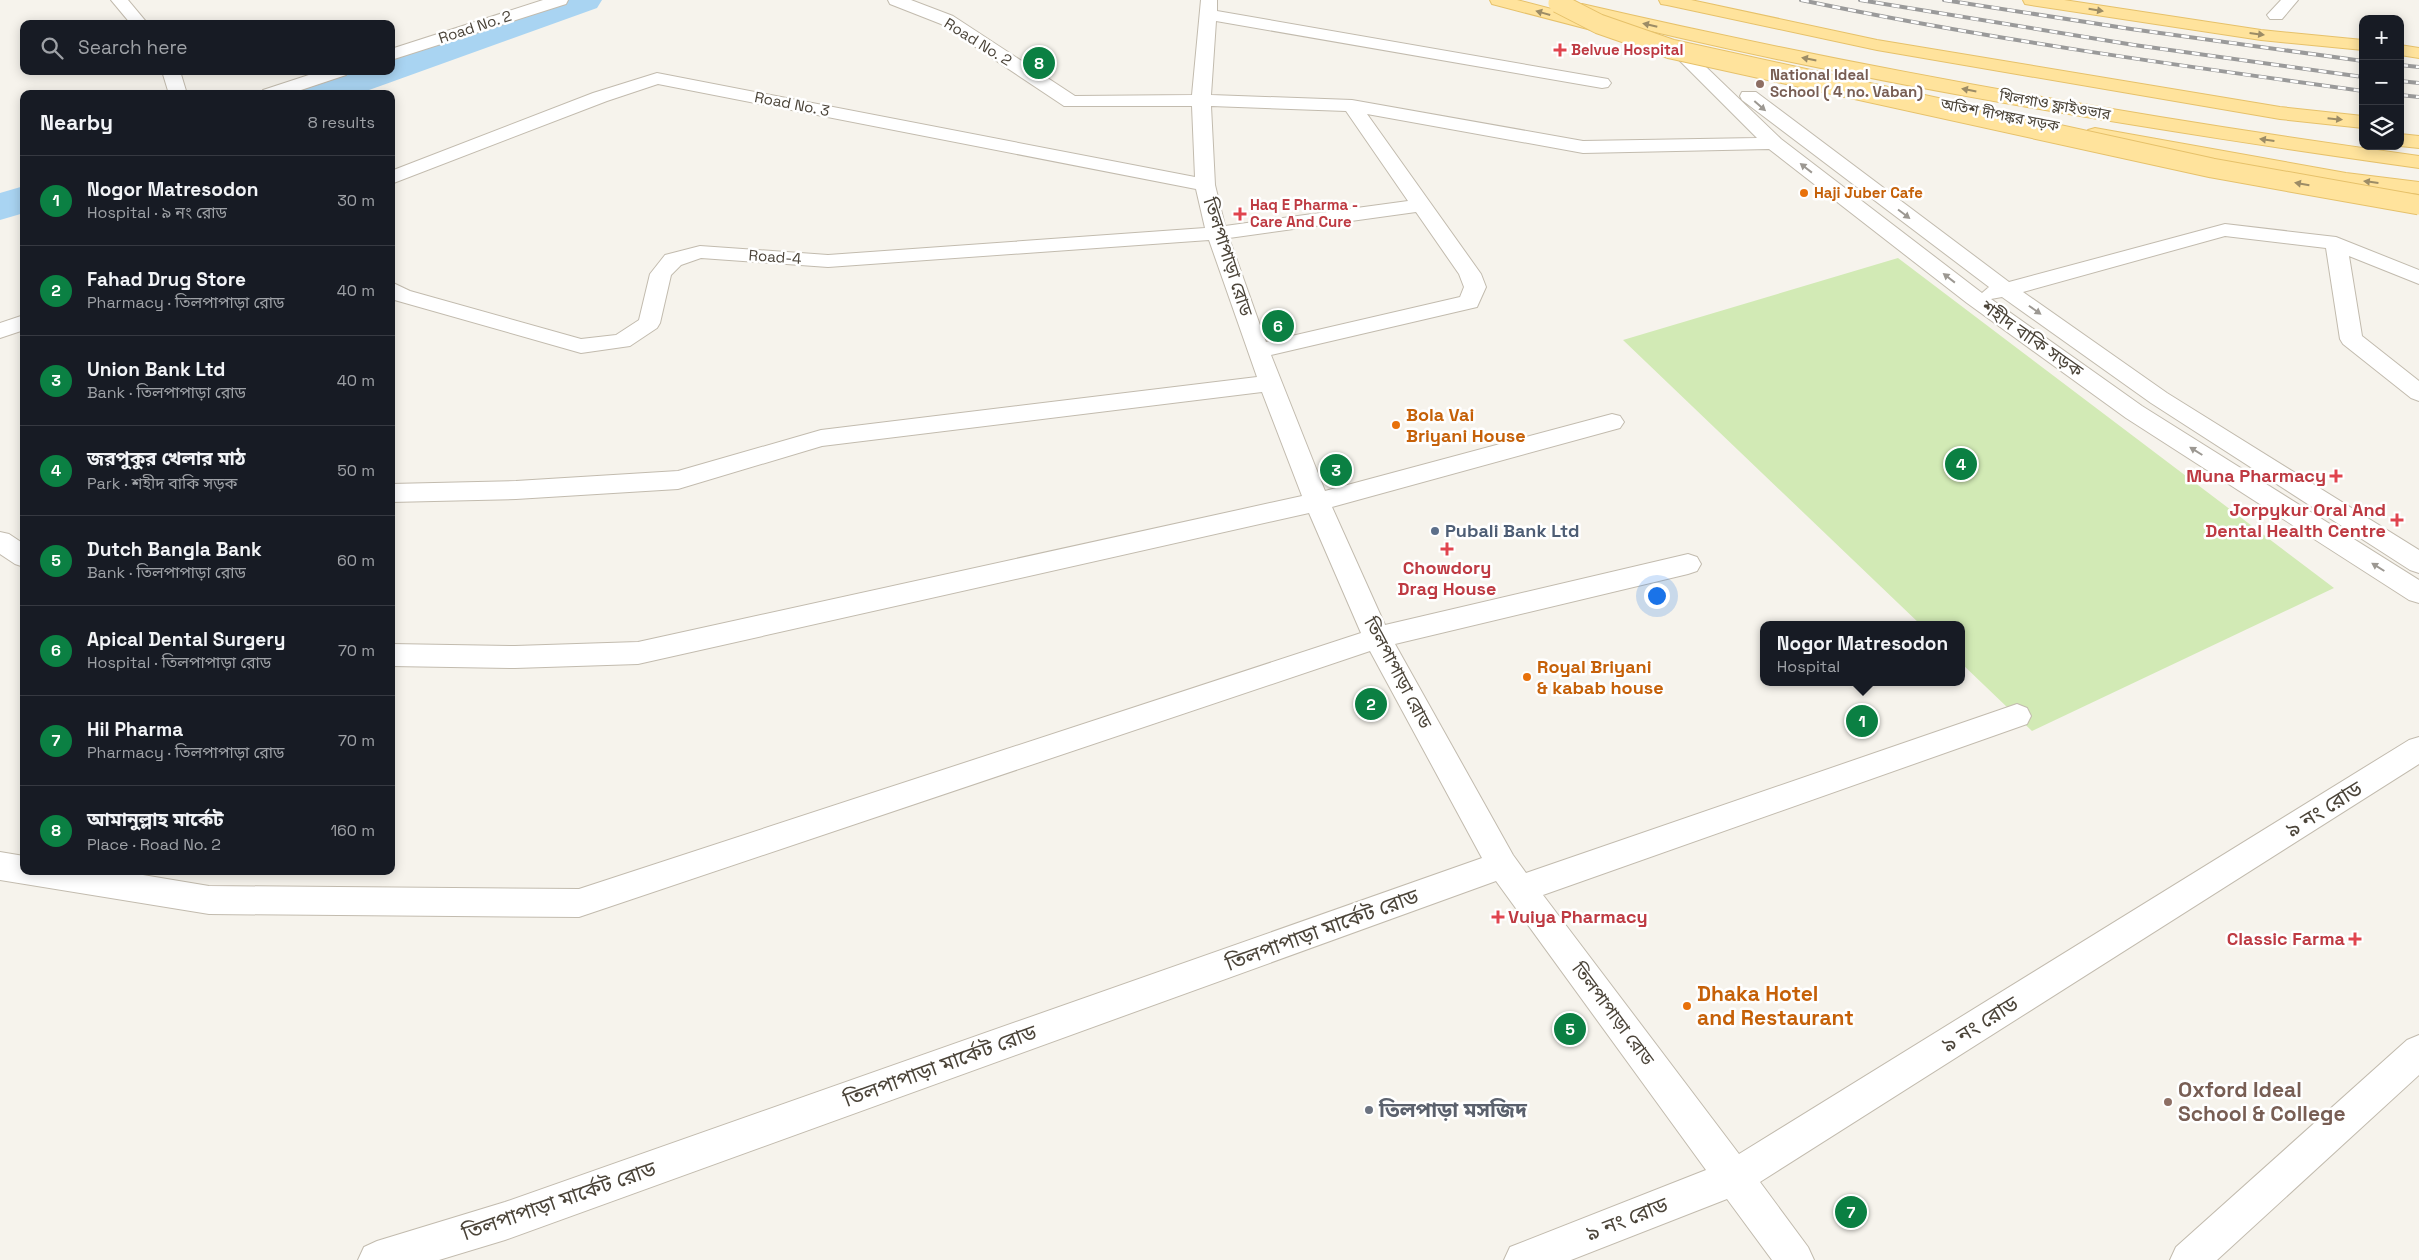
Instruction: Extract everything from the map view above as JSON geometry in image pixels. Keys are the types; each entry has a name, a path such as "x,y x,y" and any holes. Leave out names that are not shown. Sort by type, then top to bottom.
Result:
{"main road":[{"name":"অতিশ দীপঙ্কর সড়ক","path":"1498,0 1674,46 2026,122 2346,179 2419,188"},
{"path":"1668,0 1877,45 2280,112 2359,122"},
{"path":"2031,0 2261,35 2359,46"},
{"path":"1552,2 1611,31 1672,49 2212,168 2419,205"},
{"name":"খিলগাও ফ্লাইওভার","path":"1552,2 1731,44 1973,91 2176,126 2419,162"},
{"name":"খিলগাও ফ্লাইওভার","path":"1628,2 1883,58 2204,113 2359,134"},
{"path":"2404,51 2419,53"},
{"path":"2404,126 2419,128"},
{"path":"2404,140 2419,142"}],"street":[{"path":"119,0 136,20"},
{"name":"Road No. 2","path":"395,53 560,0"},
{"name":"Road No. 2","path":"896,0 947,20 1071,102 1201,100 1352,106 1583,147 1774,143"},
{"path":"2276,14 2290,0"},
{"path":"1208,8 1602,83"},
{"name":"তিলপাপাড়া রোড","path":"1208,8 1201,100 1205,185 1217,233 1258,351 1317,502 1377,638 1511,877 1795,1260"},
{"name":"শহীদ বাকি সড়ক","path":"1674,46 1774,143 1974,298 2134,412 2419,593"},
{"name":"শহীদ বাকি সড়ক","path":"1696,51 1765,111 2005,289 2159,398 2419,563"},
{"path":"172,75 177,90"},
{"path":"282,90 328,75"},
{"name":"Road No. 3","path":"395,176 600,96 657,78 1205,185"},
{"path":"1258,351 1469,302 1476,287 1470,274 1352,106"},
{"name":"Road-4","path":"395,292 402,296 582,346 622,341 649,324 661,274 673,260 700,252 828,261 1217,233 1421,205"},
{"path":"1974,298 2225,230 2336,243 2419,278"},
{"path":"2336,243 2351,339 2419,393"},
{"path":"0,332 20,324"},
{"path":"395,493 516,490 678,480 821,438 1271,384"},
{"path":"395,655 515,657 638,653 1317,502 1612,422"},
{"path":"0,541 20,554"},
{"path":"56,875 209,900 579,903 1377,638 1688,564"},
{"name":"তিলপাপাড়া মার্কেট রোড","path":"377,1260 514,1218 1511,877 2017,716"},
{"name":"৯ নং রোড","path":"1522,1260 1735,1178 2419,749"},
{"path":"0,866 20,869"},
{"path":"2189,1260 2419,1052"}],"green space":[{"path":"1898,258 2334,588 2032,731 1965,667 1965,621 1917,621 1623,340"}],"waterway":[{"path":"395,68 584,0"},
{"path":"331,90 373,75"},
{"path":"0,207 20,200"}],"railway":[{"path":"1801,0 2011,39 2359,90"},
{"path":"1860,0 2134,45 2359,76"},
{"path":"1944,0 2131,29 2359,60"},
{"path":"2404,65 2419,67"},
{"path":"2404,81 2419,83"},
{"path":"2404,95 2419,97"}],"place":[{"name":"Belvue Hospital","path":"1560,50"},
{"name":"আমানুল্লাহ মার্কেট","path":"1039,63"},
{"name":"National Ideal School ( 4 no. Vaban)","path":"1760,84"},
{"name":"Haji Juber Cafe","path":"1804,193"},
{"name":"Haq E Pharma - Care And Cure","path":"1240,214"},
{"name":"Apical Dental Surgery","path":"1278,326"},
{"name":"Bola Vai Briyani House","path":"1396,425"},
{"name":"জরপুকুর খেলার মাঠ","path":"1961,464"},
{"name":"Union Bank Ltd","path":"1336,470"},
{"name":"Muna Pharmacy","path":"2336,476"},
{"name":"Jorpykur Oral And Dental Health Centre","path":"2397,520"},
{"name":"Pubali Bank Ltd","path":"1435,531"},
{"name":"Chowdory Drag House","path":"1447,549"},
{"name":"Royal Briyani & kabab house","path":"1527,677"},
{"name":"Fahad Drug Store","path":"1371,704"},
{"name":"Nogor Matresodon","path":"1862,721"},
{"name":"Vuiya Pharmacy","path":"1498,917"},
{"name":"Classic Farma","path":"2355,939"},
{"name":"Dhaka Hotel and Restaurant","path":"1687,1006"},
{"name":"Dutch Bangla Bank","path":"1570,1029"},
{"name":"Oxford Ideal School & College","path":"2168,1102"},
{"name":"তিলপাড়া মসজিদ","path":"1369,1110"},
{"name":"Hil Pharma","path":"1851,1212"}]}
